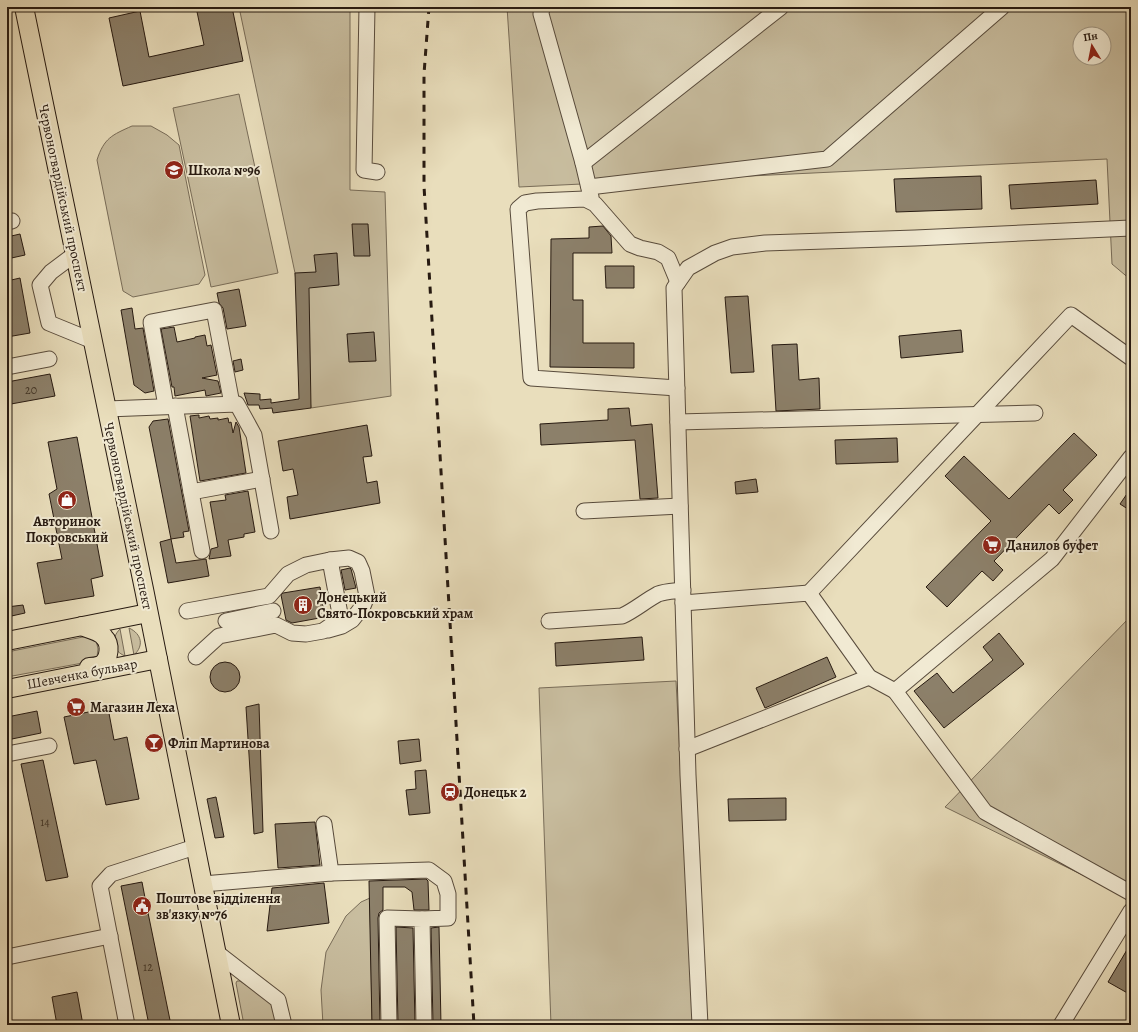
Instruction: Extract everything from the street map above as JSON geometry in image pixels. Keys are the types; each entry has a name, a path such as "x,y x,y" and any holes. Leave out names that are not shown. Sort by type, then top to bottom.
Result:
{"main road":[{"name":"Червоногвардійський проспект","path":"24,7 158,659 231,1025"},
{"path":"7,641 148,613"},
{"path":"7,684 101,665 107,659 109,651 107,642 104,636 82,626"},
{"name":"Шевченка бульвар","path":"7,689 158,659"}],"lane":[{"path":"367,7 364,170 377,172"},
{"path":"583,163 781,7"},
{"path":"677,388 531,378 515,204 537,201 585,199 590,195 828,159 1002,7"},
{"path":"545,9 590,195 595,204 630,244 658,252 668,258 678,282"},
{"path":"700,1025 687,750 674,288 688,268 715,253 738,246 765,243 1131,228"},
{"path":"75,254 51,272 40,285 48,323 93,341"},
{"path":"202,551 191,492 151,322 214,310 232,404"},
{"path":"549,621 622,616 632,612 643,603 659,594 683,596 809,593 1071,315 1131,358"},
{"path":"7,367 49,359"},
{"path":"107,409 237,404 254,435 271,530"},
{"path":"678,422 1035,413"},
{"path":"895,691 1052,559 1131,457"},
{"path":"191,492 262,480"},
{"path":"584,511 680,506"},
{"path":"187,611 269,596 288,574 306,565 350,558 358,562 362,571 367,596 363,606 352,620 342,626 306,634 292,633 274,618 269,596"},
{"path":"323,631 336,622 340,614 330,560"},
{"path":"809,593 869,677 895,691 985,812 1131,892"},
{"path":"196,657 224,630 226,621 216,606"},
{"path":"226,621 274,618"},
{"path":"219,636 274,618"},
{"path":"687,750 869,677"},
{"path":"7,754 49,746"},
{"path":"324,824 331,873"},
{"path":"127,1025 100,886 111,874 195,847"},
{"path":"203,884 331,873 429,870 444,881 448,894 448,918 387,918 389,1025"},
{"path":"1061,1025 1131,911"},
{"path":"422,919 424,1025"},
{"path":"7,957 110,936"},
{"path":"216,952 278,1000 284,1025"}],"shaded area":[{"path":"239,7 350,7 350,190 385,192 391,396 311,408 295,273"},
{"path":"507,7 1131,7 1131,280 1112,264 1107,159 519,187"},
{"path":"239,94 278,273 211,287 173,108"},
{"path":"132,126 151,126 167,135 179,145 205,275 199,284 133,297 123,291 97,160 103,147 110,138"},
{"path":"1131,616 1131,899 945,807"},
{"path":"129,628 137,633 140,640 139,648 134,655"},
{"path":"120,629 125,656 118,651 114,644 115,637"},
{"path":"88,636 96,640 98,649 97,657 88,662 7,677 7,652"},
{"path":"676,681 694,1025 551,1025 539,688"},
{"path":"370,898 372,1025 323,1025 321,990 326,952 346,916 361,902"},
{"path":"237,981 240,981 273,1003 277,1025 244,1025 236,983"}],"building":[{"path":"196,7 232,7 243,61 123,86 109,18 140,11 149,57 204,45"},
{"path":"981,176 982,209 896,212 894,179"},
{"path":"1096,180 1098,204 1011,209 1009,185"},
{"path":"352,224 368,224 370,256 354,256"},
{"path":"603,226 611,236 612,253 573,253 573,300 583,300 583,343 634,343 634,368 550,367 551,239 589,238 589,227"},
{"path":"20,234 25,255 7,259 7,237"},
{"path":"337,253 339,285 309,288 311,408 273,413 272,408 260,409 259,405 248,405 244,393 260,394 260,400 271,399 271,403 299,399 295,273 316,272 314,255"},
{"path":"605,266 634,266 634,288 606,288"},
{"path":"20,278 30,333 7,337 7,281"},
{"path":"239,289 246,326 227,329 223,308 219,303 217,293"},
{"path":"748,296 754,372 731,373 725,297"},
{"path":"132,308 135,329 143,328 154,391 145,393 134,385 121,310"},
{"path":"174,327 177,342 205,335 207,346 211,345 217,375 202,378 218,381 221,393 206,396 205,390 175,396 161,329"},
{"path":"961,330 963,352 901,358 899,336"},
{"path":"374,332 376,361 349,362 347,334"},
{"path":"797,344 799,380 819,378 820,409 776,411 772,345"},
{"path":"241,359 243,370 235,372 233,361"},
{"path":"50,374 55,396 11,404 7,382"},
{"path":"629,408 631,426 652,424 658,498 640,499 635,440 541,445 540,424 608,420 608,409"},
{"path":"199,415 199,418 209,416 210,419 218,418 218,420 228,418 229,423 231,422 233,433 236,422 239,427 246,473 200,481 190,416"},
{"path":"168,419 189,531 183,532 184,537 171,539 149,427 153,421"},
{"path":"367,425 372,456 363,457 367,483 377,481 380,503 290,519 287,497 298,495 293,469 283,471 278,441"},
{"path":"1074,433 1097,455 1063,490 1073,500 1059,514 1049,504 994,561 1003,570 993,581 982,571 947,607 926,587 991,521 945,476 964,456 1009,499"},
{"path":"77,437 103,576 91,579 94,596 45,604 37,563 62,559 49,494 57,489 48,442"},
{"path":"897,438 898,462 836,464 835,440"},
{"path":"756,479 758,492 736,494 735,482"},
{"path":"1131,488 1131,511 1120,504"},
{"path":"248,491 255,532 244,534 244,537 228,540 231,556 209,559 211,549 218,547 210,502 226,500 225,495"},
{"path":"171,539 176,563 206,559 209,576 168,583 160,542"},
{"path":"350,568 356,588 345,590 341,570"},
{"name":"Донецький Свято-Покровський храм","path":"320,587 325,617 292,623 286,620 281,595 283,593"},
{"path":"23,605 25,613 7,617 7,607"},
{"path":"999,633 1024,664 944,728 914,691 937,673 953,693 993,660 983,647"},
{"path":"642,637 644,660 556,666 555,643"},
{"path":"827,657 836,677 765,708 756,688"},
{"path":"225,662 236,666 240,677 236,688 225,692 214,688 210,677 214,666"},
{"path":"259,704 263,832 254,834 246,707"},
{"path":"108,708 114,740 127,737 139,799 106,805 96,760 74,764 64,717"},
{"path":"37,711 41,733 7,740 7,717"},
{"path":"419,739 421,761 400,764 398,741"},
{"path":"43,760 68,877 46,881 21,764"},
{"path":"426,770 430,813 409,815 406,790 416,789 415,771"},
{"path":"216,797 224,837 215,838 207,799"},
{"path":"786,798 786,820 729,821 728,799"},
{"path":"315,822 320,865 278,868 275,824"},
{"path":"426,879 428,881 429,910 414,910 412,892 405,887 383,887 383,910 379,913 378,918 380,1025 372,1025 369,881"},
{"path":"142,882 171,1025 149,1025 121,886"},
{"path":"324,883 329,923 267,931 272,888"},
{"path":"396,927 413,928 415,1025 398,1025"},
{"path":"439,927 441,1025 433,1025 431,928"},
{"path":"1131,943 1131,995 1108,982"},
{"path":"77,992 83,1025 57,1025 52,997"}],"railway":[{"path":"429,7 424,74 424,186 474,1025"}],"place":[{"name":"Школа №96","path":"174,170"},
{"name":"Авторинок Покровський","path":"67,500"},
{"name":"Данилов буфет","path":"992,545"},
{"name":"Донецький Свято-Покровський храм","path":"303,605"},
{"name":"Магазин Леха","path":"76,707"},
{"name":"Фліп Мартинова","path":"154,743"},
{"name":"Донецьк 2","path":"450,792"},
{"name":"Поштове відділення зв'язку №76","path":"142,906"}]}
